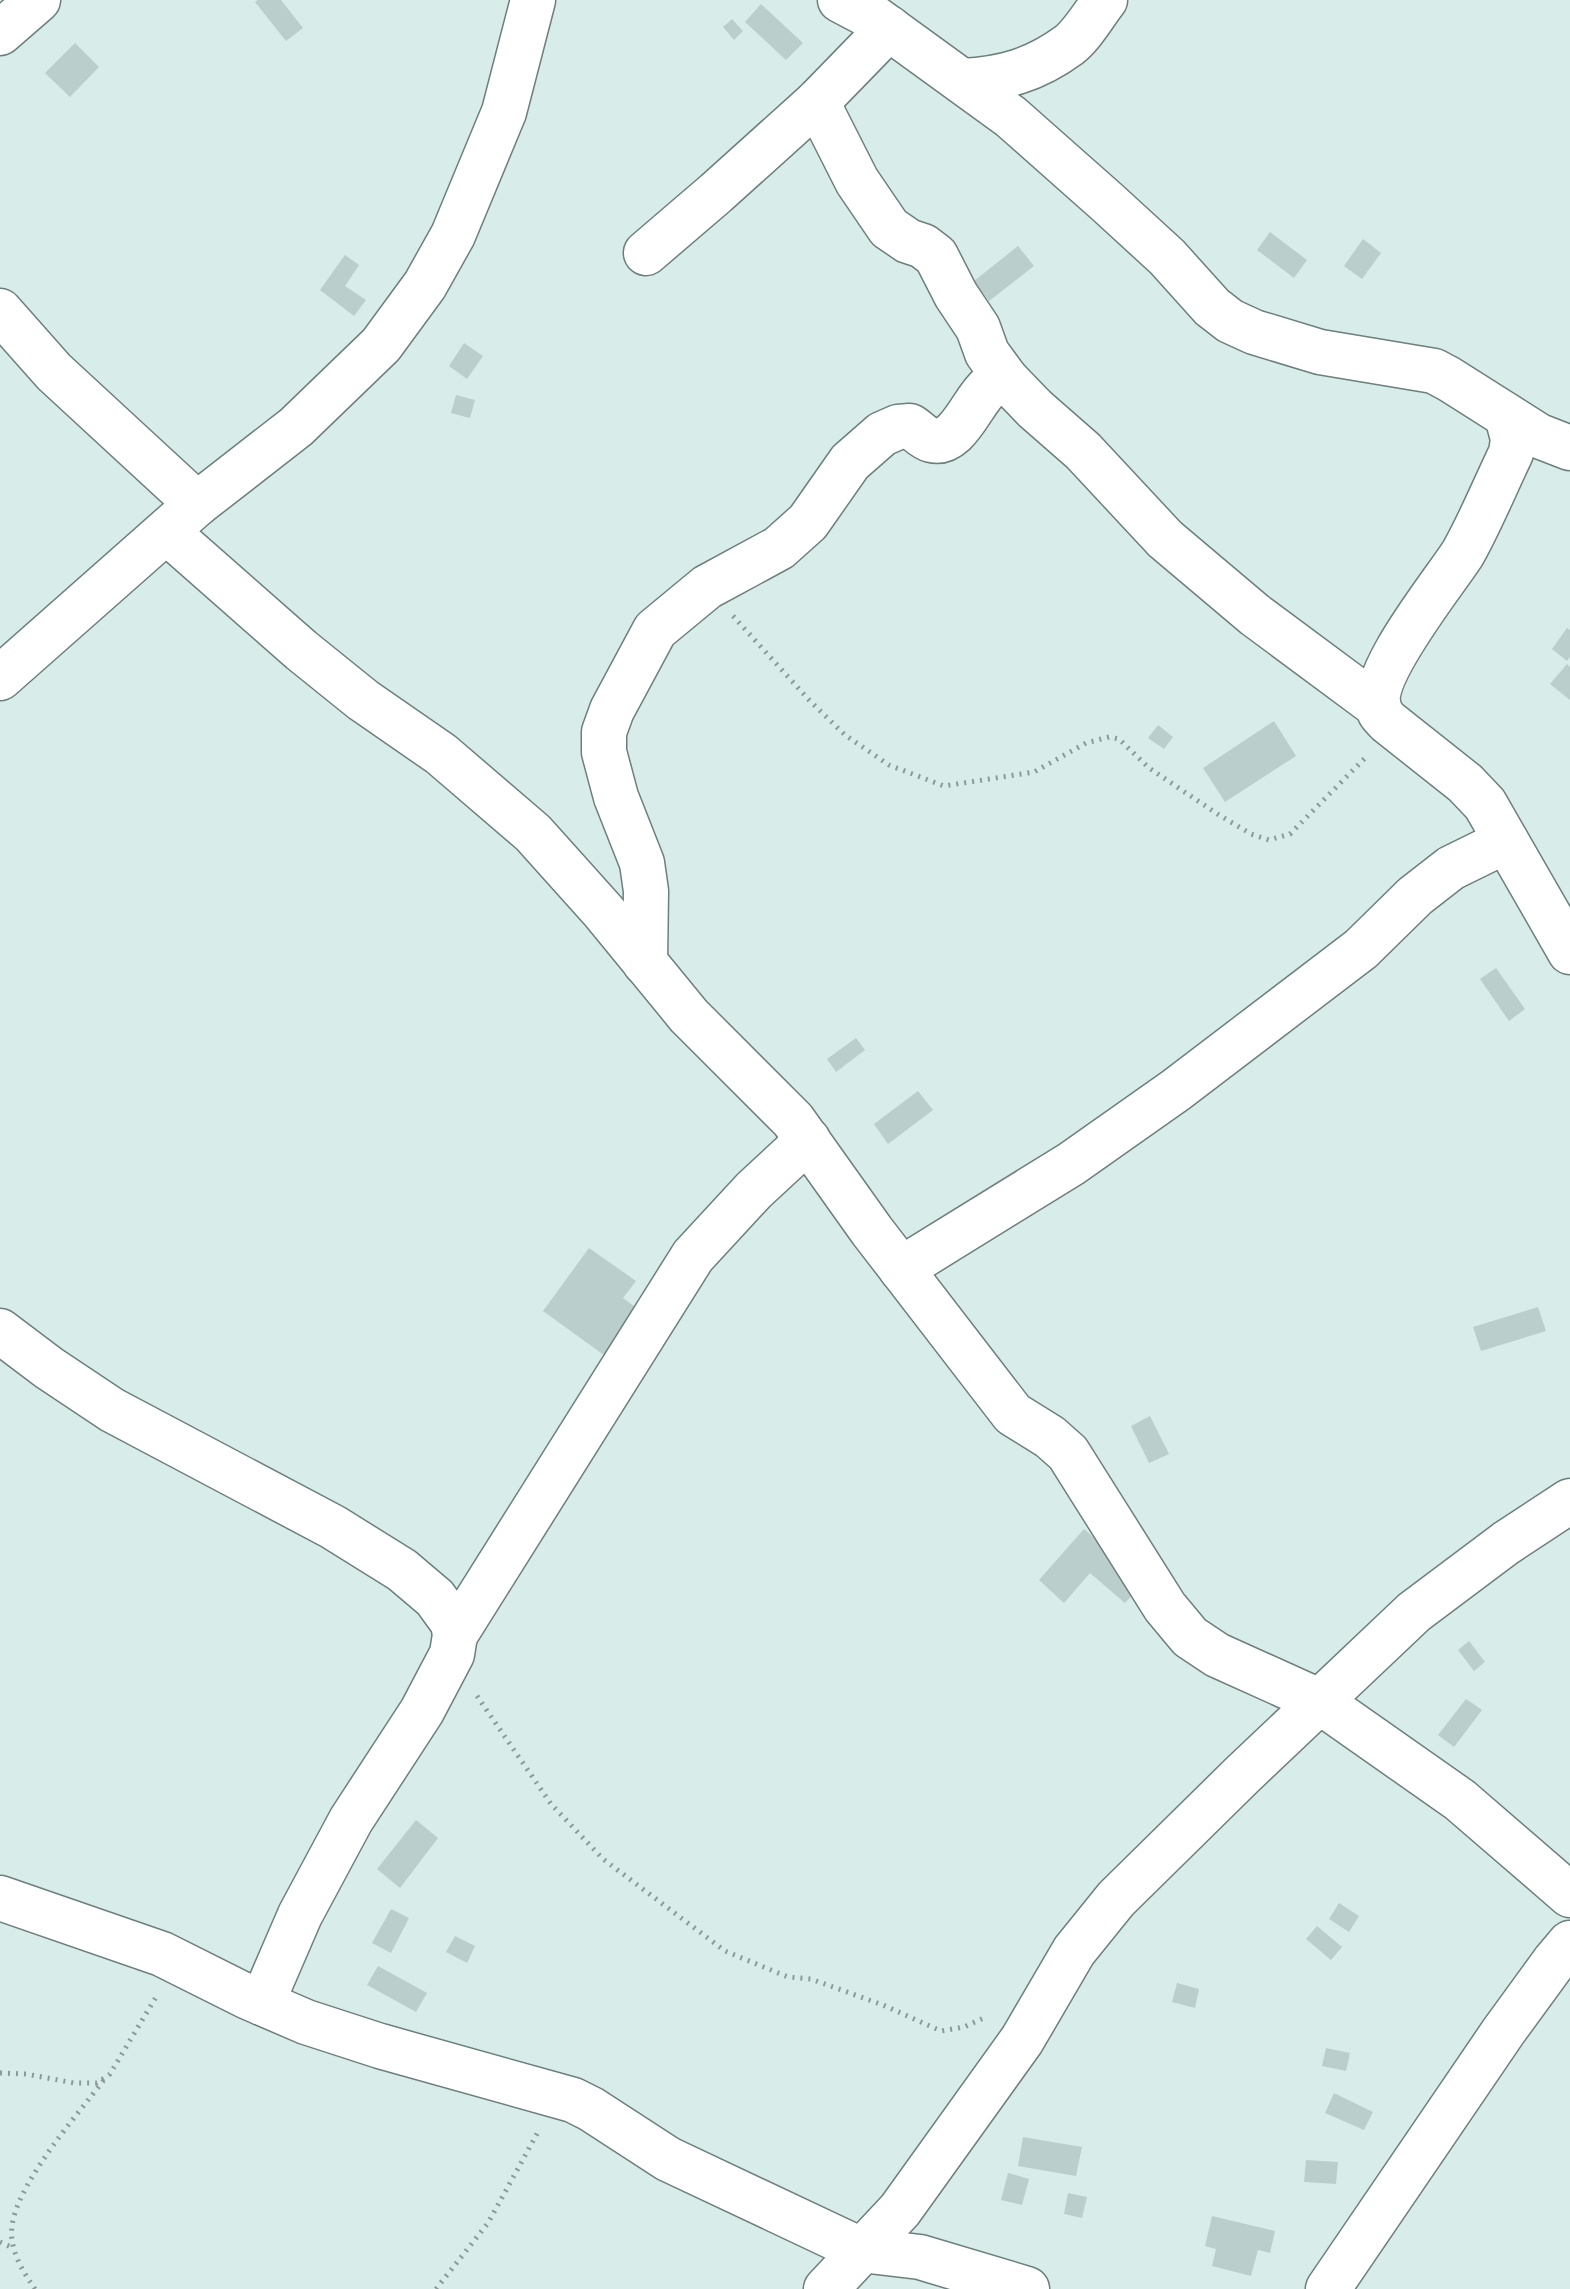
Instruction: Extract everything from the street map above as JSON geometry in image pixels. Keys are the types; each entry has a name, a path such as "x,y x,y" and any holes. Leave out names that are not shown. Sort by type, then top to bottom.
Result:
{"street":[{"path":"0,33 38,0"},
{"path":"0,678 182,518 296,427 381,345 425,285 453,235 504,112 533,0"},
{"path":"840,0 889,28 1011,117 1167,257 1212,307 1230,321 1254,332 1320,352 1434,371 1539,436 1570,448"},
{"path":"962,81 996,79 1032,67 1071,43 1105,0"},
{"path":"646,253 817,102 889,28"},
{"path":"817,102 857,181 889,228 936,256 978,328 987,353 1006,379 1083,451 1165,539 1255,615 1379,707"},
{"path":"0,311 301,650 363,700 441,754 533,833 603,911 689,1016 793,1120 901,1269 1013,1414 1050,1437 1068,1453 1165,1607 1190,1637 1217,1655 1319,1701 1460,1800 1570,1895"},
{"path":"645,963 646,891 642,863 616,797 604,752 604,732 612,710 655,630 707,587 779,548 808,522 850,462 882,434 910,426 932,440 946,438 957,430 989,387 1006,379"},
{"path":"1507,416 1513,439 1511,453 1463,552 1388,666 1379,707 1380,714 1388,722 1465,783 1485,804 1570,952"},
{"path":"901,1269 1071,1164 1164,1099 1361,949 1451,868 1506,841"},
{"path":"262,2003 307,1901 351,1820 422,1711 454,1644 693,1256 754,1190 808,1140"},
{"path":"0,1331 112,1410 333,1527 402,1570 448,1613 453,1623 454,1644"},
{"path":"826,2289 900,2210 1022,2040 1074,1951 1116,1899 1414,1612 1506,1543 1570,1501"},
{"path":"0,1898 162,1954 306,2022 573,2100 668,2159 861,2250 920,2257 1027,2289"},
{"path":"1328,2289 1503,2032 1570,1943"}],"path":[{"path":"707,587 810,701 845,735 889,765 944,786 1034,772 1086,743 1109,737 1119,739 1149,768 1219,815 1251,834 1269,840 1290,834 1374,748 1411,739"},
{"path":"454,1644 483,1706 551,1804 603,1859 725,1951 788,1977 811,1979 883,2005 941,2031 964,2027 983,2019 993,2009"},
{"path":"35,2289 20,2268 13,2248 13,2221 29,2183 132,2040 177,1961"},
{"path":"0,2073 26,2074 74,2083 97,2083 105,2079"},
{"path":"436,2289 488,2223 558,2096"},
{"path":"0,2242 13,2248"}],"building":[{"path":"281,0 303,28 286,41 255,2"},
{"path":"761,4 803,43 786,60 745,22"},
{"path":"732,19 743,31 734,40 723,27"},
{"path":"75,43 99,67 70,97 45,73"},
{"path":"1270,232 1307,260 1294,278 1257,250"},
{"path":"1363,239 1381,253 1362,279 1344,266"},
{"path":"1018,246 1034,266 989,301 974,281"},
{"path":"345,255 359,265 345,286 366,300 354,316 320,290"},
{"path":"464,343 483,356 467,379 449,366"},
{"path":"456,395 475,400 470,418 451,413"},
{"path":"1567,628 1570,630 1570,657 1567,661 1552,649"},
{"path":"1567,664 1570,667 1570,700 1550,684"},
{"path":"1274,721 1296,756 1225,802 1203,768"},
{"path":"1158,725 1173,737 1164,749 1148,738"},
{"path":"1496,968 1525,1009 1509,1021 1480,979"},
{"path":"856,1038 865,1050 836,1072 827,1059"},
{"path":"918,1091 933,1110 888,1144 874,1124"},
{"path":"589,1248 636,1281 623,1298 642,1312 608,1358 543,1311"},
{"path":"1538,1307 1546,1331 1481,1351 1473,1327"},
{"path":"1150,1416 1169,1454 1149,1463 1131,1426"},
{"path":"1084,1529 1144,1582 1125,1603 1090,1573 1064,1603 1039,1580"},
{"path":"1469,1641 1485,1662 1474,1671 1458,1650"},
{"path":"1466,1699 1482,1710 1454,1747 1438,1735"},
{"path":"416,1820 438,1838 400,1888 377,1869"},
{"path":"1339,1903 1359,1916 1349,1932 1329,1919"},
{"path":"391,1909 409,1918 391,1953 372,1943"},
{"path":"1317,1926 1342,1947 1331,1960 1306,1939"},
{"path":"455,1936 475,1946 467,1963 446,1952"},
{"path":"378,1966 427,1993 416,2012 367,1985"},
{"path":"1177,1983 1199,1989 1195,2008 1172,2002"},
{"path":"1326,2048 1350,2053 1346,2071 1322,2066"},
{"path":"1334,2093 1373,2112 1364,2130 1325,2113"},
{"path":"1023,2137 1082,2147 1076,2176 1018,2166"},
{"path":"1306,2160 1338,2162 1336,2184 1304,2182"},
{"path":"1008,2173 1029,2179 1022,2205 1001,2200"},
{"path":"1068,2193 1087,2197 1082,2218 1064,2214"},
{"path":"1212,2216 1275,2231 1270,2253 1258,2250 1251,2276 1212,2266 1216,2249 1205,2246"}]}
